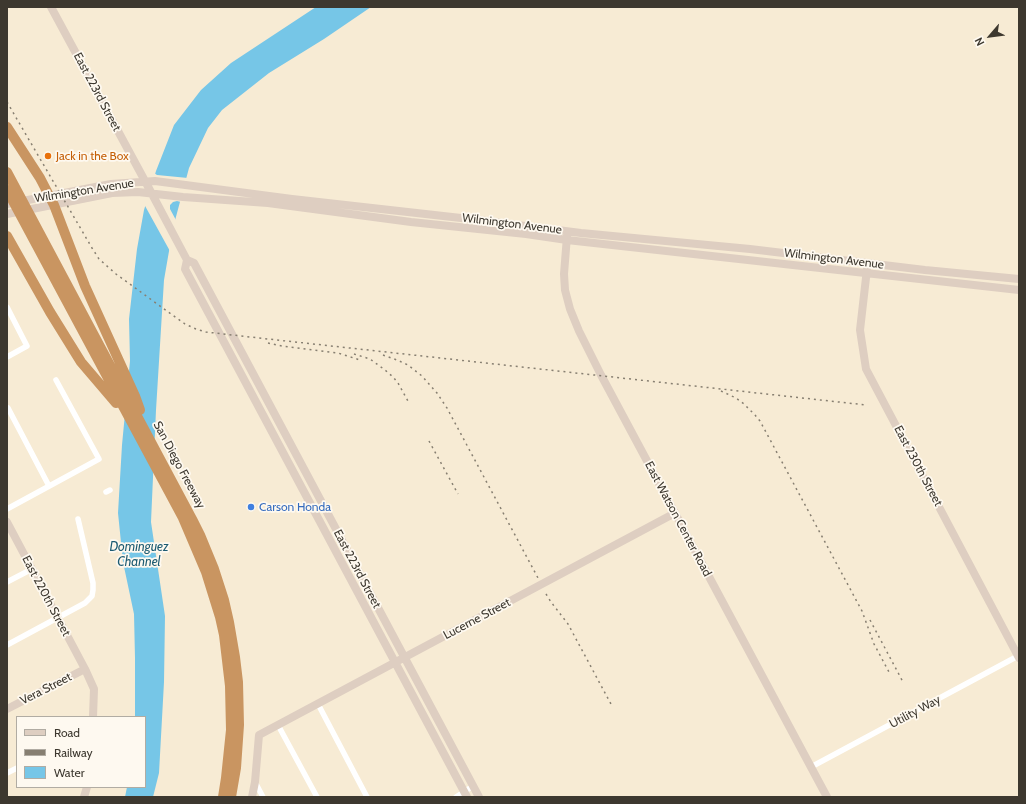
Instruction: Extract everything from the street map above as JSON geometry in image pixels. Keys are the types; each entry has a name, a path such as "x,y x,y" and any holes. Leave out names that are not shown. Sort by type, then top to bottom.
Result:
{"highway":[{"path":"7,127 40,178 52,201 85,286 135,396 149,438"},
{"name":"San Diego Freeway","path":"7,172 10,187 29,226 116,395 160,473 192,519 208,553 220,588 230,628 237,670 239,719 236,768 231,797"},
{"name":"San Diego Freeway","path":"7,200 29,226 117,377 149,438 160,473 202,575 211,603 220,644 225,682 226,726 223,768 218,797"},
{"path":"29,226 116,395 192,529 216,594 221,609 230,658 234,714 232,757 224,797"},
{"path":"7,236 50,312 81,362 116,395"}],"main road":[{"name":"East 223rd Street","path":"51,7 187,260 194,263 479,797"},
{"name":"Wilmington Avenue","path":"7,214 86,189 143,180 566,240 1019,290"},
{"path":"86,189 86,198"},
{"name":"Wilmington Avenue","path":"7,204 86,198 112,193 138,192 377,213 470,219 868,264 1019,279"},
{"name":"East Watson Center Road","path":"567,231 564,274 565,290 570,309 579,331 827,797"},
{"name":"East 223rd Street","path":"187,260 185,269 466,794"},
{"name":"East 230th Street","path":"868,264 860,330 866,369 1019,657"},
{"name":"Lucerne Street","path":"278,725 675,513"},
{"name":"East 220th Street","path":"7,522 85,669 94,689 93,716"},
{"name":"Vera Street","path":"7,709 85,669"},
{"path":"252,797 255,782 259,734 278,725"}],"street":[{"path":"7,307 27,346 7,357"},
{"path":"7,509 99,459 56,380"},
{"path":"8,408 49,486"},
{"path":"7,645 86,603 92,596 93,583 78,519"},
{"path":"7,582 32,569"},
{"name":"Utility Way","path":"812,767 1019,657"},
{"path":"318,704 367,797"},
{"path":"278,725 317,797"},
{"path":"7,773 16,768"},
{"path":"255,782 263,797"},
{"path":"456,797 466,794 473,786"}],"water":[{"name":"Dominguez Channel","path":"316,7 371,7 324,39 269,73 222,110 208,128 189,168 173,228 164,280 156,410 151,522 165,616 164,682 159,773 153,797 125,797 127,788 146,788 146,716 135,716 134,614 123,562 118,513 122,445 130,361 129,319 137,249 144,210 156,171 174,125 201,90 231,63"}],"pier":[{"path":"154,173 157,175 188,178 181,202 173,202 170,205 170,209 177,222 171,253 144,204"}],"railway":[{"path":"7,102 99,259 116,274 171,314 185,324 196,329 206,332 241,336 866,405"},
{"path":"268,343 338,353 360,360"},
{"path":"354,354 370,359 393,377 409,403"},
{"path":"383,355 408,365 422,376 437,393 447,408 538,578"},
{"path":"721,391 736,398 744,404 760,421 862,611 874,644 889,672"},
{"path":"429,441 458,494"},
{"path":"546,594 568,624 612,706"},
{"path":"870,620 903,682"}],"place":[{"name":"Jack in the Box","path":"48,156"},
{"name":"Carson Honda","path":"251,507"}]}
